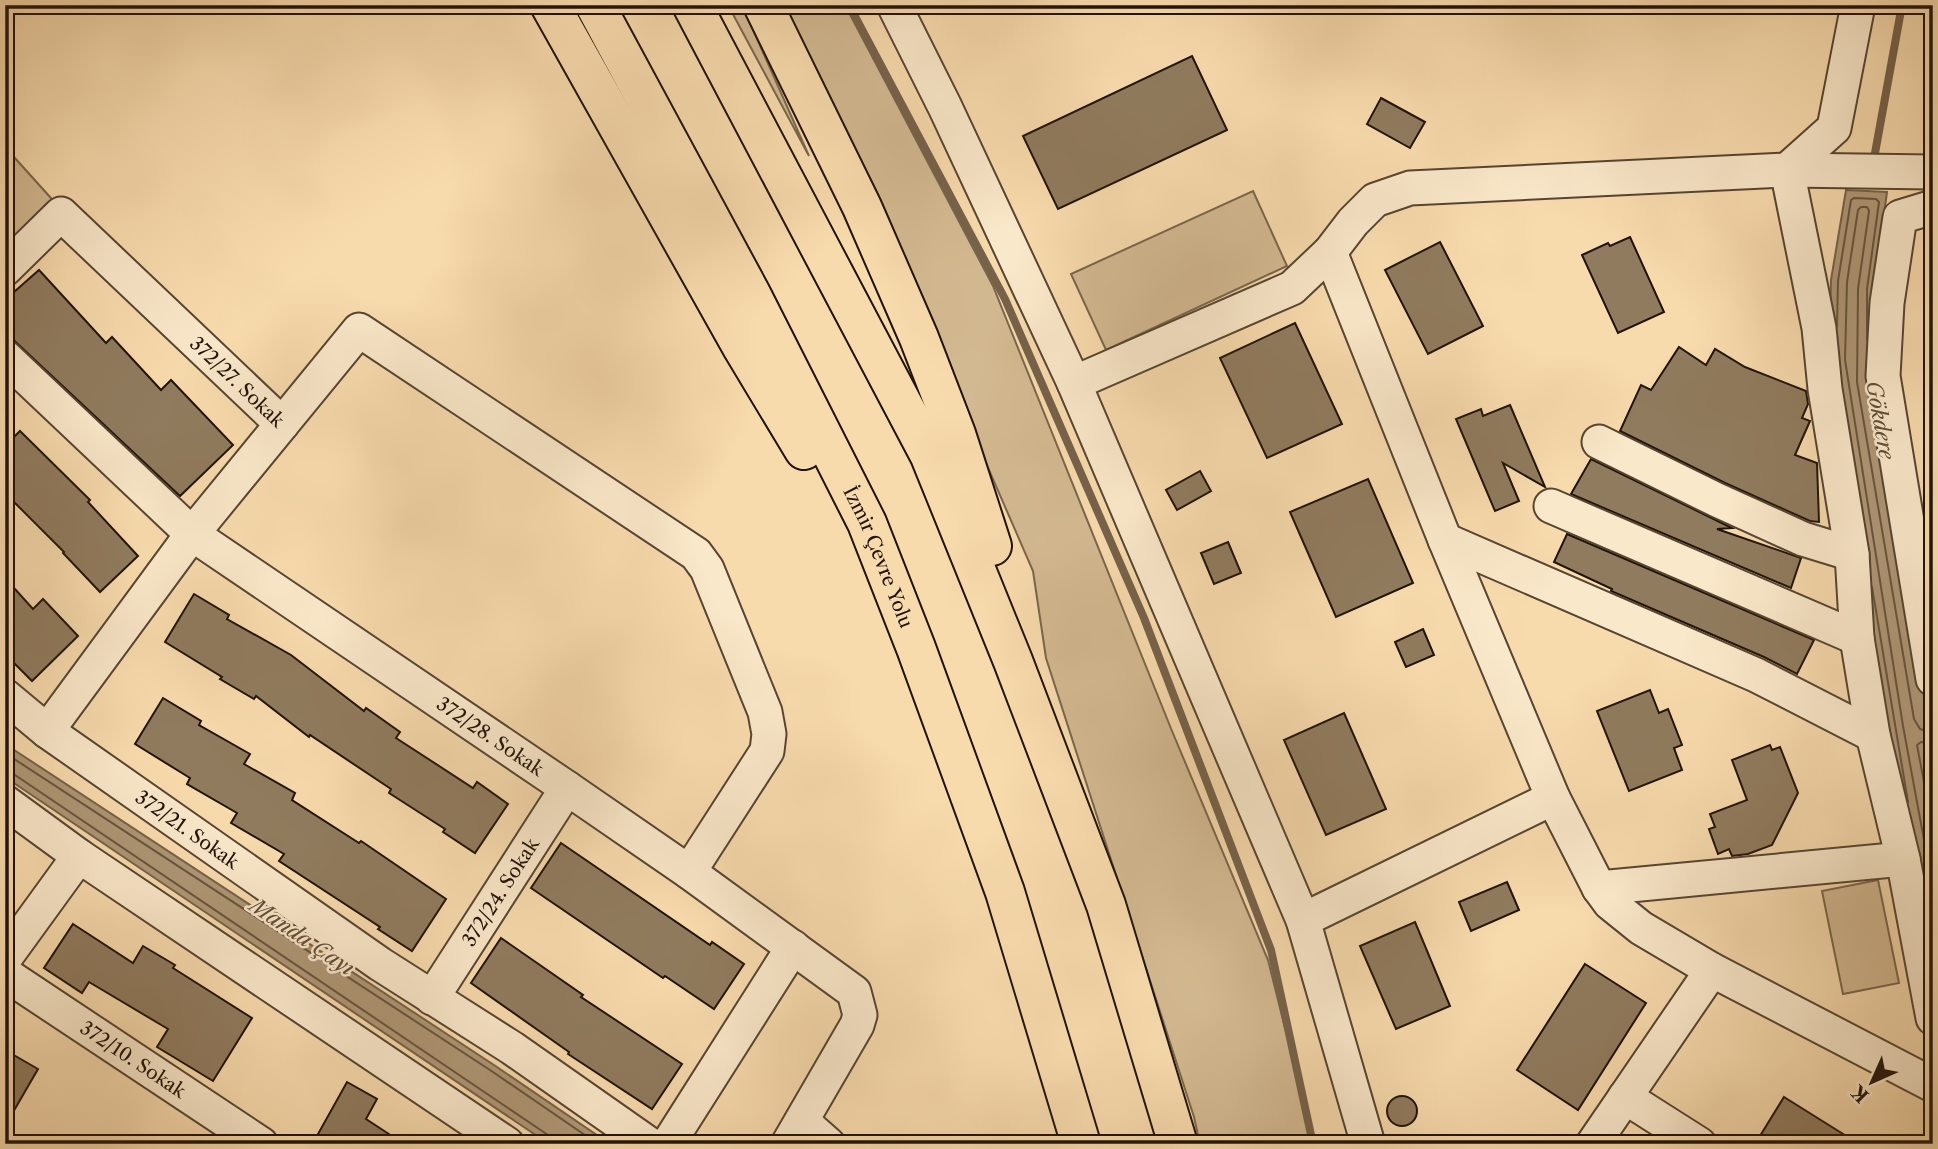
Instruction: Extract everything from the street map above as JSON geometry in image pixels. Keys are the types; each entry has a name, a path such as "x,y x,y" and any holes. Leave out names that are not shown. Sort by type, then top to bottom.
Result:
{"highway":[{"path":"550,5 708,287 839,510 916,648"},
{"name":"İzmir Çevre Yolu","path":"596,5 751,294 867,523 916,648 1005,892 1081,1144"},
{"path":"692,5 930,456 979,573 1106,905 1178,1144"},
{"path":"763,5 862,207 919,338 956,434 1000,571 1013,661"}],"street":[{"path":"894,5 945,107 1074,383 1303,920 1368,1144"},
{"path":"1787,170 1834,128 1858,5"},
{"path":"1074,383 1292,288 1330,252 1374,200 1410,188 1787,170 1932,172"},
{"path":"1787,170 1819,328 1825,389 1852,554 1857,638 1873,735 1903,859 1933,1018"},
{"path":"1933,207 1900,217 1887,303 1882,376 1933,679"},
{"name":"372/27. Sokak","path":"5,268 61,214 282,424 192,534 47,731"},
{"path":"1330,252 1445,540 1553,798 1599,888 1610,903 1641,928 1712,970 1933,1085"},
{"path":"282,424 359,330 696,554 707,569 765,712 769,734 767,751 689,872"},
{"name":"372/28. Sokak","path":"5,356 192,534 689,872 854,992 860,1015 857,1025 795,1132"},
{"path":"1599,442 1791,534 1852,554"},
{"path":"1551,506 1857,638"},
{"path":"1445,540 1756,675 1873,735"},
{"name":"372/21. Sokak","path":"5,696 47,731 380,964 512,1048 649,1144"},
{"name":"372/24. Sokak","path":"432,998 567,788"},
{"path":"1303,920 1553,798"},
{"path":"5,802 79,856 507,1144"},
{"path":"5,958 79,856"},
{"path":"1599,888 1903,859"},
{"path":"668,1144 793,947"},
{"path":"1593,1144 1712,970"},
{"name":"372/10. Sokak","path":"5,974 261,1144"},
{"path":"1625,1097 1699,1144"},
{"path":"795,1132 828,1144"}],"shaded area":[{"path":"728,5 742,5 809,156"},
{"path":"777,5 845,5 993,286 1172,731 1268,960 1314,1144 1200,1144 1194,1117 1046,658 1033,571 837,121"},
{"path":"5,147 59,207 5,255"},
{"path":"1253,191 1287,266 1106,350 1071,274"},
{"path":"1878,880 1899,983 1843,994 1822,891"}],"water":[{"path":"1846,190 1887,192 1874,290 1873,380 1933,736 1933,978 1888,729 1829,361 1831,280"},
{"path":"5,744 610,1144 549,1144 5,777"}],"building":[{"path":"1192,56 1227,130 1058,209 1023,136"},
{"path":"1381,98 1425,122 1410,148 1367,124"},
{"path":"1630,237 1664,312 1618,333 1582,255 1608,243 1610,246"},
{"path":"1440,242 1483,326 1428,354 1385,270"},
{"path":"39,270 106,343 112,337 161,390 171,380 233,445 180,496 5,332 5,300"},
{"path":"1295,323 1342,424 1267,458 1220,358"},
{"path":"1679,347 1706,365 1715,349 1745,367 1806,391 1808,404 1802,418 1810,421 1795,455 1817,463 1819,522 1810,521 1725,483 1620,431 1641,385 1651,390"},
{"path":"1510,405 1545,487 1503,463 1519,501 1495,511 1456,419 1481,409 1483,416"},
{"path":"20,431 90,500 88,502 138,556 100,592 5,493 5,446"},
{"path":"1591,459 1732,528 1717,529 1801,558 1791,588 1571,494"},
{"path":"1200,471 1211,491 1177,510 1166,490"},
{"path":"1368,479 1413,583 1336,617 1290,512"},
{"path":"1567,534 1814,640 1797,674 1611,591 1612,589 1554,562"},
{"path":"1228,542 1241,573 1214,584 1201,553"},
{"path":"5,578 33,609 43,599 78,636 32,681 5,654"},
{"path":"194,594 229,615 227,619 291,655 364,711 366,708 400,732 396,738 473,788 477,782 508,804 475,853 443,832 445,829 389,793 391,789 310,735 309,737 256,696 254,699 220,679 222,677 165,642"},
{"path":"1423,629 1434,655 1406,667 1395,642"},
{"path":"1650,690 1659,713 1668,709 1682,745 1674,748 1682,770 1629,791 1597,711"},
{"path":"163,698 201,721 199,725 250,754 244,764 295,793 292,800 359,843 361,841 446,899 412,951 279,861 284,854 231,823 237,813 187,784 190,778 135,744"},
{"path":"1344,713 1386,809 1326,835 1284,740"},
{"path":"1770,745 1772,750 1780,747 1798,793 1772,845 1748,854 1732,856 1729,849 1718,854 1709,829 1715,827 1710,814 1747,800 1732,760"},
{"path":"561,843 710,945 712,942 744,964 714,1009 665,976 663,978 531,888"},
{"path":"1507,882 1519,910 1471,931 1459,902"},
{"path":"1415,922 1450,1006 1396,1029 1360,946"},
{"path":"73,924 133,963 143,946 252,1018 213,1081 157,1047 168,1029 89,982 82,993 44,968"},
{"path":"501,938 583,995 581,997 682,1064 652,1109 568,1054 569,1052 471,983"},
{"path":"1585,964 1646,1003 1578,1110 1517,1070"},
{"path":"5,1050 38,1069 5,1126"},
{"path":"347,1082 377,1099 366,1119 404,1144 336,1144 318,1134"},
{"path":"1402,1096 1408,1097 1416,1105 1416,1117 1408,1125 1402,1126 1396,1125 1388,1117 1387,1111 1388,1105 1396,1097"},
{"path":"1784,1097 1859,1144 1755,1144"}],"waterway":[{"path":"849,5 1005,299 1144,618 1271,950 1313,1144"},
{"name":"Gökdere","path":"1873,164 1902,5"}],"water label":[{"name":"Manda Çayı","path":"302,937"}]}
